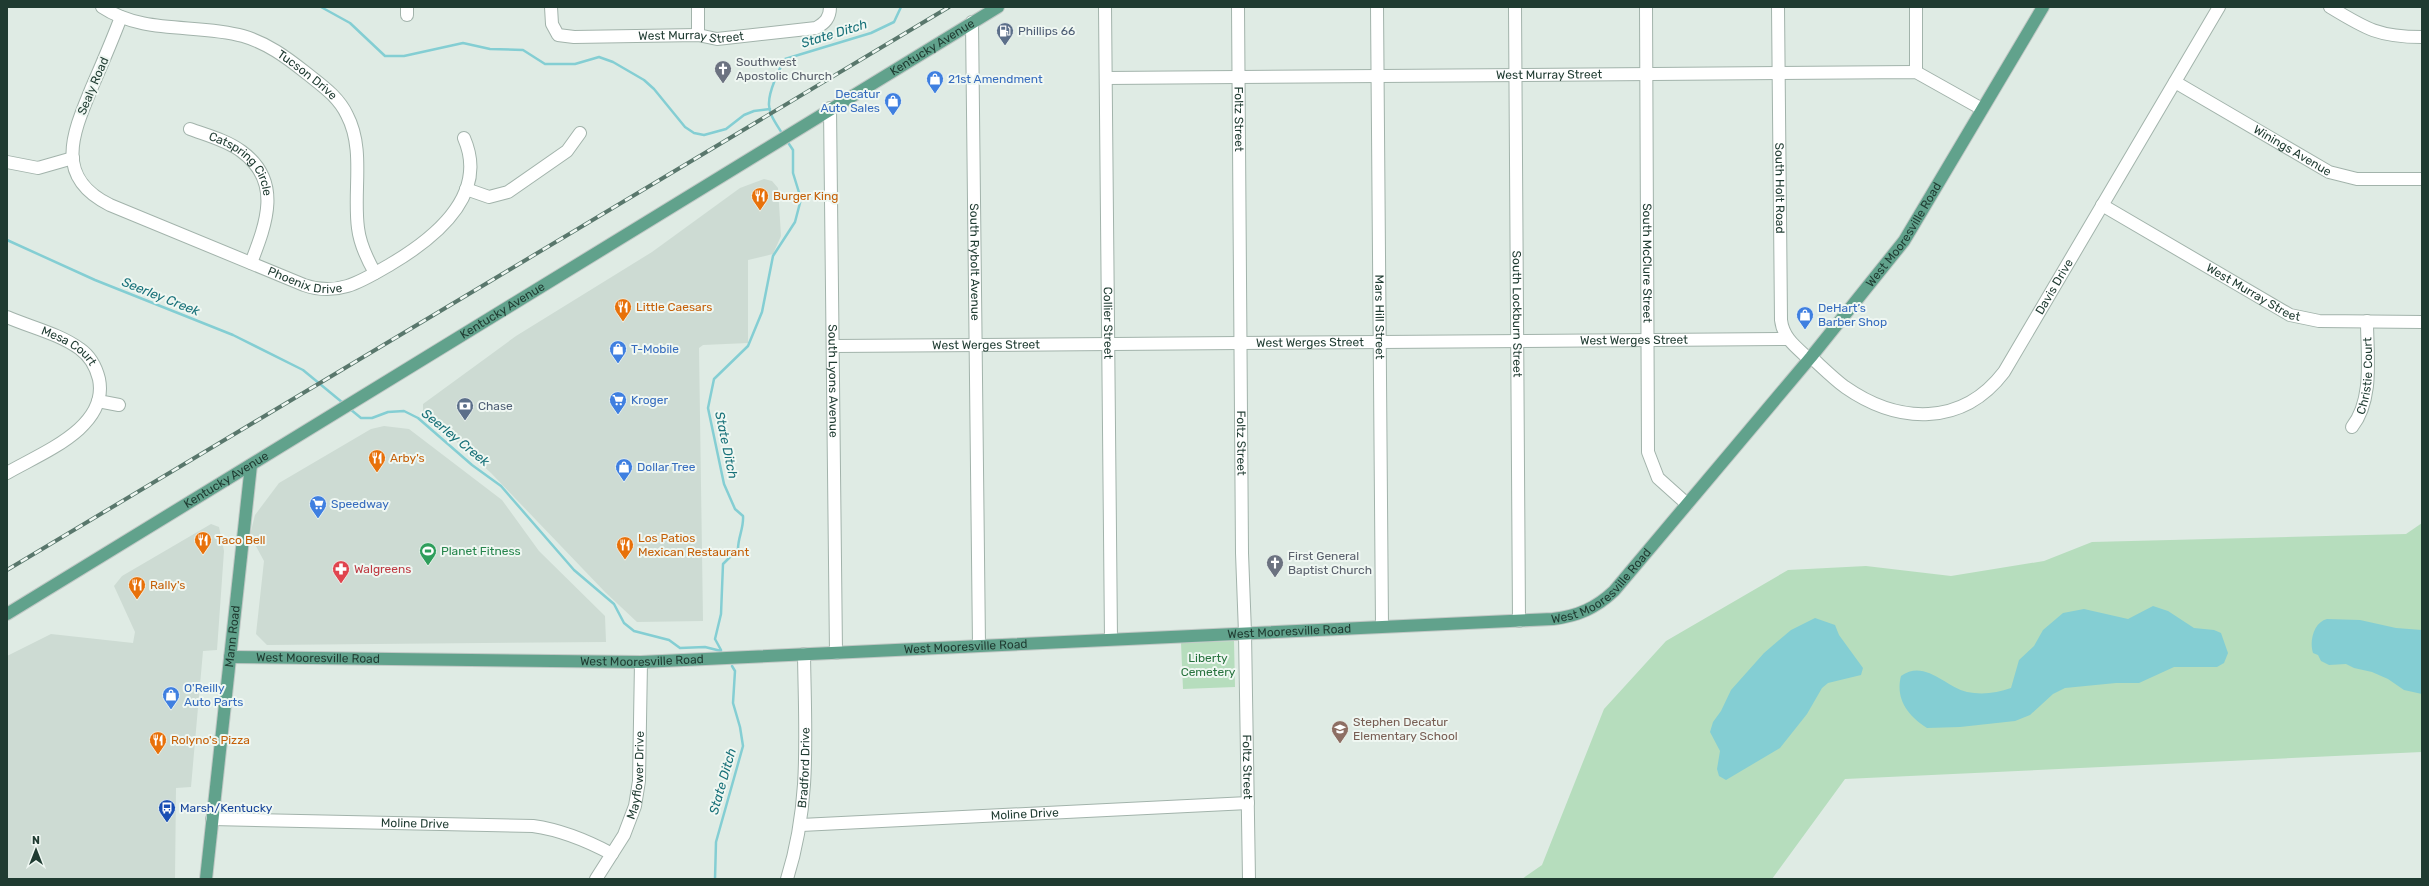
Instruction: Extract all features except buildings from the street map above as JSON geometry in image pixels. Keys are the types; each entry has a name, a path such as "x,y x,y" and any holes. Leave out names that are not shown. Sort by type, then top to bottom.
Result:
{"main road":[{"name":"Kentucky Avenue","path":"7,614 830,108 998,7"},
{"name":"West Mooresville Road","path":"230,657 641,662 1382,626 1519,621 1573,616 1600,603 1614,591 1810,358 1914,225 2043,7"},
{"name":"Mann Road","path":"206,879 251,465"}],"street":[{"name":"Tucson Drive","path":"102,7 121,17 148,24 230,33 254,40 283,55 332,94 347,115 355,135 358,230 362,245 374,273"},
{"name":"West Murray Street","path":"551,7 552,24 558,35 574,37 698,35 717,39 816,28 823,24 830,16 830,7"},
{"path":"698,7 698,35"},
{"name":"Collier Street","path":"1105,7 1111,640"},
{"name":"Foltz Street","path":"1238,7 1242,553 1245,633 1249,879"},
{"name":"Mars Hill Street","path":"1377,7 1382,626"},
{"name":"South Lockburn Street","path":"1515,7 1519,621"},
{"name":"South McClure Street","path":"1646,7 1648,454 1658,478 1687,504"},
{"name":"South Holt Road","path":"1778,7 1781,311 1783,329 1788,339 1810,358"},
{"path":"1916,7 1916,72"},
{"name":"Davis Drive","path":"1810,358 1845,387 1891,410 1911,414 1936,415 1967,404 1986,392 2004,372 2219,7"},
{"path":"2330,7 2367,29 2378,33 2397,37 2422,37"},
{"name":"Sealy Road","path":"73,158 74,131 121,17"},
{"name":"South Rybolt Avenue","path":"972,22 979,646"},
{"name":"West Murray Street","path":"1106,78 1916,72 1982,110"},
{"name":"Winings Avenue","path":"2175,82 2329,172 2357,179 2422,179"},
{"name":"South Lyons Avenue","path":"830,108 836,653"},
{"name":"Catspring Circle","path":"190,129 240,150 253,162 262,176 267,192 268,213 251,263"},
{"path":"466,189 489,197 508,192 568,151 580,133"},
{"name":"Phoenix Drive","path":"73,158 81,181 99,199 304,285 324,290 354,285 416,249 436,234 454,211 466,189 471,162 464,138"},
{"path":"7,162 38,168 73,158"},
{"name":"West Murray Street","path":"2102,205 2290,315 2319,321 2422,322"},
{"name":"Mesa Court","path":"7,317 69,342 86,354 94,364 98,376 100,388 98,401"},
{"name":"Christie Court","path":"2352,427 2361,414 2365,395 2367,321"},
{"name":"West Werges Street","path":"833,346 1788,339"},
{"path":"7,472 82,428 92,416 98,401 119,405"},
{"name":"Bradford Drive","path":"787,879 802,825 806,782 804,654"},
{"name":"Mayflower Drive","path":"596,879 626,831 637,798 641,662"},
{"name":"Moline Drive","path":"802,825 1248,803"},
{"name":"Moline Drive","path":"212,819 533,826 558,830 578,837 612,854"}],"shaded area":[{"path":"764,179 772,181 778,188 781,236 773,254 748,260 748,343 703,345 699,348 703,621 637,622 605,592 491,473 423,411 423,404 516,336 652,252 740,188"},
{"path":"384,426 409,429 502,500 539,551 605,616 606,642 267,645 256,634 264,561 250,535 255,515 279,483 371,429"},
{"path":"211,524 219,527 224,551 217,650 203,651 191,787 176,788 175,879 7,879 7,656 51,634 133,643 135,632 114,586 122,576"}],"green space":[{"path":"2422,523 2422,752 1845,779 1772,879 1522,879 1542,865 1604,709 1666,641 1788,570 1866,566 1951,576 2044,561 2092,542 2406,534"},
{"name":"Liberty Cemetery","path":"1234,641 1235,687 1183,689 1181,643"}],"water":[{"path":"2153,606 2168,611 2194,628 2214,630 2221,633 2228,653 2224,663 2217,667 2174,667 2139,683 2116,683 2065,688 2053,694 2030,715 2015,721 1960,727 1927,728 1914,718 1905,706 1902,699 1900,692 1901,676 1910,672 1918,671 1927,672 1967,692 1989,693 2011,688 2019,660 2034,646 2043,630 2063,613 2084,609 2128,619"},
{"path":"1815,618 1835,625 1839,635 1863,668 1861,675 1828,683 1822,688 1807,714 1780,748 1726,780 1719,776 1717,769 1720,751 1710,732 1713,722 1721,711 1731,690 1764,653 1791,630"},
{"path":"2327,619 2360,620 2396,628 2422,630 2422,694 2404,690 2388,679 2372,672 2354,668 2346,664 2329,665 2321,661 2318,655 2313,653 2312,638 2319,624"}],"waterway":[{"path":"321,7 350,23 385,56 404,56 463,43 490,49 523,50 545,64 575,64 599,57 613,62 644,80 654,89 685,127 694,133 704,135 726,129 744,115 754,111 770,109"},
{"name":"State Ditch","path":"783,135 770,111 769,98 772,86 785,59 871,33 894,22 901,7"},
{"name":"State Ditch","path":"721,650 715,639 721,614 723,564 738,549 743,525 743,516 735,509 724,484 708,408 714,379 748,346 762,312 773,256 795,222 801,199 793,173 793,150 787,141"},
{"name":"Seerley Creek","path":"7,240 95,280 233,335 303,370 343,403"},
{"name":"Seerley Creek","path":"350,409 361,418 372,418 388,412 404,411 418,418 472,465 501,486 574,570 614,604 624,623 634,631 669,640 680,648 705,647 721,651"},
{"name":"State Ditch","path":"715,879 716,842 743,746 740,727 733,703 735,671 732,666"}],"railway":[{"path":"7,570 949,7"}],"place":[{"name":"Phillips 66","path":"1005,46"},
{"name":"Southwest Apostolic Church","path":"723,84"},
{"name":"21st Amendment","path":"935,94"},
{"name":"Decatur Auto Sales","path":"893,116"},
{"name":"Burger King","path":"760,211"},
{"name":"Little Caesars","path":"623,322"},
{"name":"DeHart’s Barber Shop","path":"1805,330"},
{"name":"T-Mobile","path":"618,364"},
{"name":"Kroger","path":"618,415"},
{"name":"Chase","path":"465,421"},
{"name":"Arby's","path":"377,473"},
{"name":"Dollar Tree","path":"624,482"},
{"name":"Speedway","path":"318,519"},
{"name":"Taco Bell","path":"203,555"},
{"name":"Los Patios Mexican Restaurant","path":"625,560"},
{"name":"Planet Fitness","path":"428,566"},
{"name":"First General Baptist Church","path":"1275,578"},
{"name":"Walgreens","path":"341,584"},
{"name":"Rally's","path":"137,600"},
{"name":"O'Reilly Auto Parts","path":"171,710"},
{"name":"Stephen Decatur Elementary School","path":"1340,744"},
{"name":"Rolyno's Pizza","path":"158,755"},
{"name":"Marsh/Kentucky","path":"167,823"}]}
